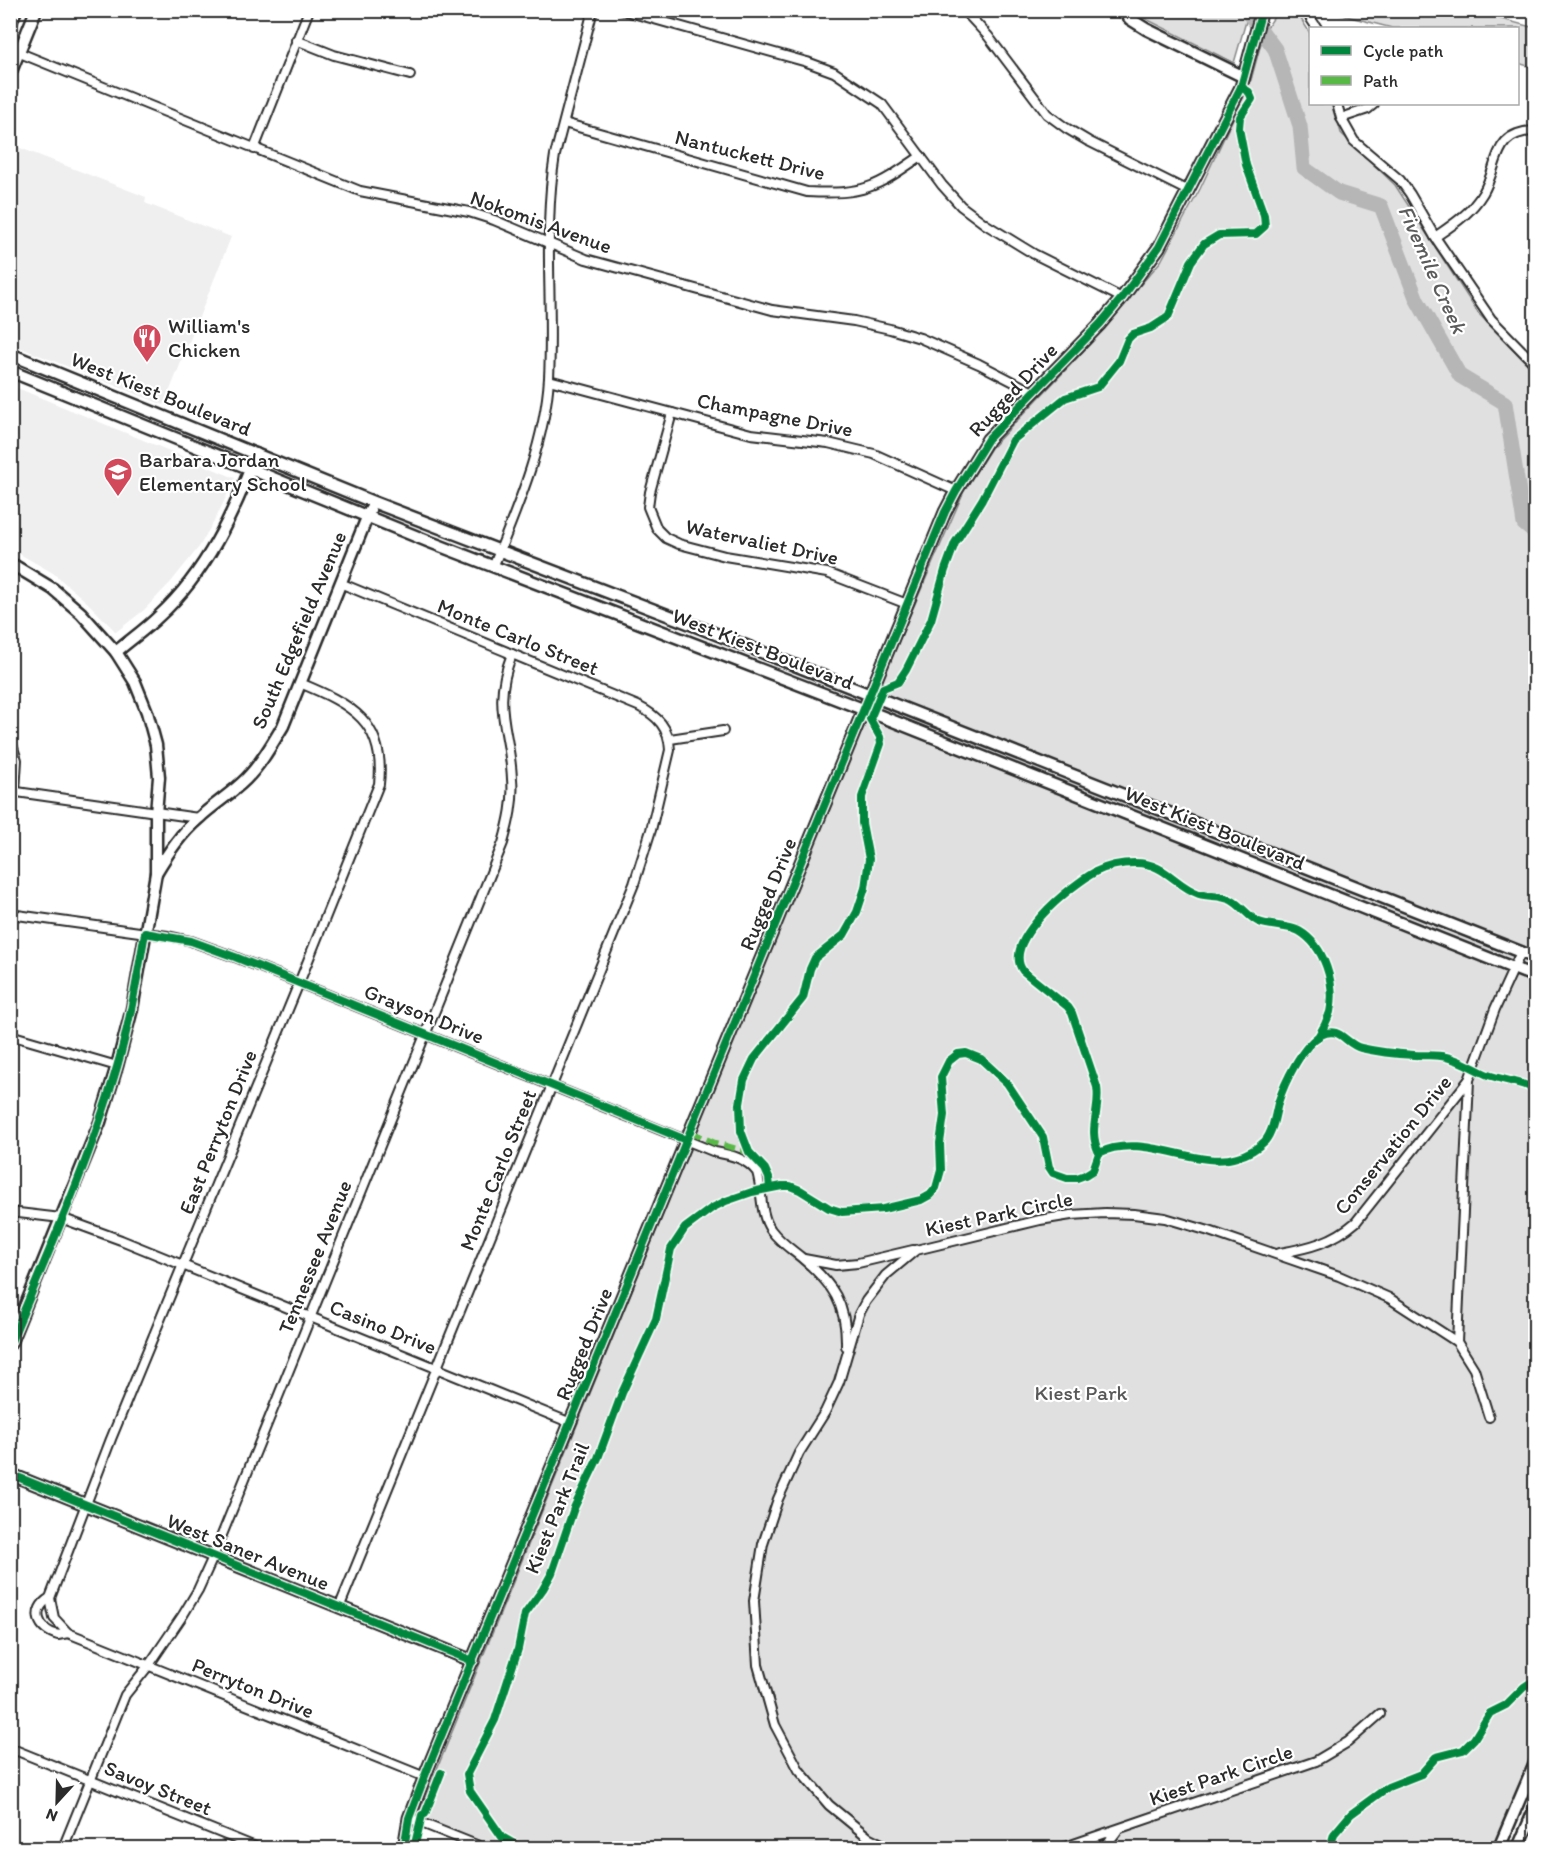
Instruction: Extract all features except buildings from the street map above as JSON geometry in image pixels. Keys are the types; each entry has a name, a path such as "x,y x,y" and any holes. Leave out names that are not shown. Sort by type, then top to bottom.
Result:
{"street":[{"path":"10,25 16,10"},
{"path":"10,74 15,51 36,10"},
{"path":"254,149 309,10"},
{"path":"494,565 514,516 542,426 549,380 549,243 552,176 594,10"},
{"path":"622,10 807,62 834,72 882,104 942,185 961,206 985,224 1034,254 1122,298"},
{"path":"964,10 988,36 1034,98 1056,121 1088,141 1188,191"},
{"path":"1122,10 1146,29 1244,77"},
{"name":"Rugged Drive","path":"404,1848 410,1818 424,1777 863,709 956,491 988,439 1100,324 1159,247 1244,77 1262,10"},
{"path":"1305,10 1316,27"},
{"path":"297,40 334,56 410,75"},
{"name":"Nokomis Avenue","path":"15,51 360,191 469,212 494,220 586,259 772,310 854,321 890,329 920,338 1033,392"},
{"path":"1337,105 1341,118 1354,141 1400,180 1435,237 1491,319 1536,365"},
{"path":"1341,118 1368,109 1373,105"},
{"name":"Nantuckett Drive","path":"564,123 807,192 832,194 866,190 885,181 921,156"},
{"path":"1435,237 1463,218 1473,207 1483,193 1504,142 1511,135 1522,131 1536,131"},
{"name":"West Kiest Boulevard","path":"10,354 373,502 683,621 1536,958"},
{"name":"West Kiest Boulevard","path":"10,371 367,516 863,709 1536,977"},
{"name":"Champagne Drive","path":"549,380 751,434 828,443 867,452 956,491"},
{"path":"73,397 79,382"},
{"name":"Watervaliet Drive","path":"672,413 648,507 657,529 666,538 679,544 725,556 827,573 907,604"},
{"path":"163,433 169,418"},
{"path":"116,652 160,615 184,589 208,556 231,514 256,454"},
{"name":"South Edgefield Avenue","path":"156,873 179,838 198,818 233,792 260,761 283,726 373,502"},
{"name":"South Edgefield Avenue","path":"10,563 52,588 81,613 116,652 135,682 147,712 156,745 159,777 156,813 156,873 132,1009 100,1122 14,1329 10,1344"},
{"name":"Monte Carlo Street","path":"339,1608 634,884 668,766 669,739 666,729 657,717 648,711 340,583"},
{"path":"677,636 683,621"},
{"name":"Tennessee Avenue","path":"63,1848 125,1695 149,1665 198,1590 213,1557 503,843 513,799 502,703 504,674 512,654"},
{"name":"East Perryton Drive","path":"40,1623 39,1608 50,1598 183,1264 379,784 381,765 378,745 369,727 354,710 335,698 300,683"},
{"path":"669,739 723,731"},
{"path":"10,739 17,760 13,792 198,818"},
{"name":"Grayson Drive","path":"10,914 191,941 715,1152 738,1157 752,1166 759,1179 764,1215 770,1229 782,1243 802,1258 840,1301 846,1334 845,1355"},
{"name":"Conservation Drive","path":"1457,1342 1469,1080 1492,1018 1521,952"},
{"path":"10,1035 117,1066"},
{"name":"Conservation Drive","path":"1277,1254 1325,1243 1356,1222 1469,1080"},
{"name":"Casino Drive","path":"10,1212 62,1218 183,1264 571,1423"},
{"name":"Kiest Park Circle","path":"890,1848 868,1837 829,1805 799,1770 775,1725 758,1665 754,1601 763,1544 778,1499 799,1453 825,1412 839,1382 845,1355 859,1314 866,1300 886,1275 916,1250 1040,1220 1105,1213 1165,1218 1277,1254 1338,1276 1389,1298 1457,1342 1474,1369 1489,1417"},
{"name":"Grayson Drive","path":"802,1258 836,1265 858,1263 916,1250"},
{"name":"West Saner Avenue","path":"10,1474 472,1661"},
{"path":"50,1598 54,1618 69,1633"},
{"name":"Perryton Drive","path":"40,1623 52,1634 69,1633 424,1777"},
{"name":"Kiest Park Circle","path":"1062,1848 1092,1840 1119,1828 1316,1761 1348,1742 1380,1714"},
{"name":"Savoy Street","path":"10,1748 258,1848"},
{"path":"1499,1848 1536,1761"},
{"path":"1518,1848 1536,1806"},
{"path":"410,1818 484,1848"},
{"path":"1104,1848 1119,1828"}],"shaded area":[{"path":"10,144 146,197 145,203 231,237 164,405 11,344"},
{"name":"Barbara Jordan Elementary School","path":"10,385 235,478 199,547 171,582 144,610 116,632 88,603 53,573 11,549"}],"green space":[{"path":"1136,11 1249,11 1234,63 1140,16"},
{"name":"Kiest Park","path":"1278,11 1296,11 1309,31 1309,105 1333,105 1341,133 1395,185 1478,313 1535,372 1536,1745 1493,1848 495,1848 424,1820 419,1813 866,716 964,491 991,448 1078,357 1161,261 1200,189 1251,80 1264,32"},
{"path":"1327,11 1472,11 1535,28 1535,68 1519,63 1519,27 1388,27"}],"waterway":[{"name":"Fivemile Creek","path":"1246,10 1275,49 1300,126 1304,168 1339,193 1381,206 1417,300 1460,376 1505,403 1524,524 1536,534"}],"marked path":[{"path":"690,1132 715,1143 749,1152"}],"cycle path":[{"name":"Kiest Park Trail","path":"404,1848 409,1818 428,1768 945,512 988,439 1100,324 1159,247 1241,87 1262,10"},
{"path":"770,1188 765,1169 749,1152 741,1131 740,1104 744,1080 754,1059 803,998 815,958 844,935 857,912 865,888 869,859 862,823 862,797 881,744 880,737 870,719 883,688 898,682 906,670 931,620 955,543 982,500 1013,440 1065,398 1098,387 1119,361 1128,339 1133,334 1151,328 1168,317 1191,262 1204,244 1219,235 1256,234 1265,226 1264,215 1246,165 1239,128 1240,117 1252,99 1249,92 1241,87"},
{"path":"1099,1153 1094,1136 1097,1087 1072,1013 1068,1007 1023,971 1019,959 1022,945 1042,915 1056,901 1095,872 1125,864 1146,864 1162,870 1199,894 1231,900 1259,922 1299,931 1316,946 1330,978 1330,1012 1318,1037"},
{"path":"10,1344 67,1207 106,1102 126,1034 145,933 191,941 235,957 686,1140"},
{"name":"Kiest Park Trail","path":"533,1848 516,1845 502,1837 470,1791 467,1774 495,1720 518,1649 525,1614 552,1573 574,1508 598,1458 622,1393 656,1319 671,1249 685,1228 712,1208 726,1201 752,1192 782,1186 800,1190 829,1208 842,1212 883,1209 921,1200 930,1195 936,1188 941,1170 940,1143 944,1115 941,1077 949,1061 958,1054 966,1053 981,1059 1007,1083 1043,1137 1049,1167 1053,1173 1067,1178 1077,1178 1093,1170 1099,1153 1116,1147 1151,1148 1205,1159 1222,1160 1252,1151 1265,1141 1270,1133 1278,1103 1289,1076 1307,1047 1321,1035 1333,1032 1361,1048 1452,1058 1488,1075 1536,1089"},
{"path":"10,1474 473,1661"},
{"path":"1330,1848 1334,1834 1351,1814 1388,1787 1421,1774 1436,1757 1463,1750 1474,1739 1490,1713 1506,1705 1524,1687 1536,1679"},
{"path":"414,1848 422,1815 425,1814 441,1773"}],"place":[{"name":"William's Chicken","path":"147,364"},
{"name":"Barbara Jordan Elementary School","path":"118,498"}]}
